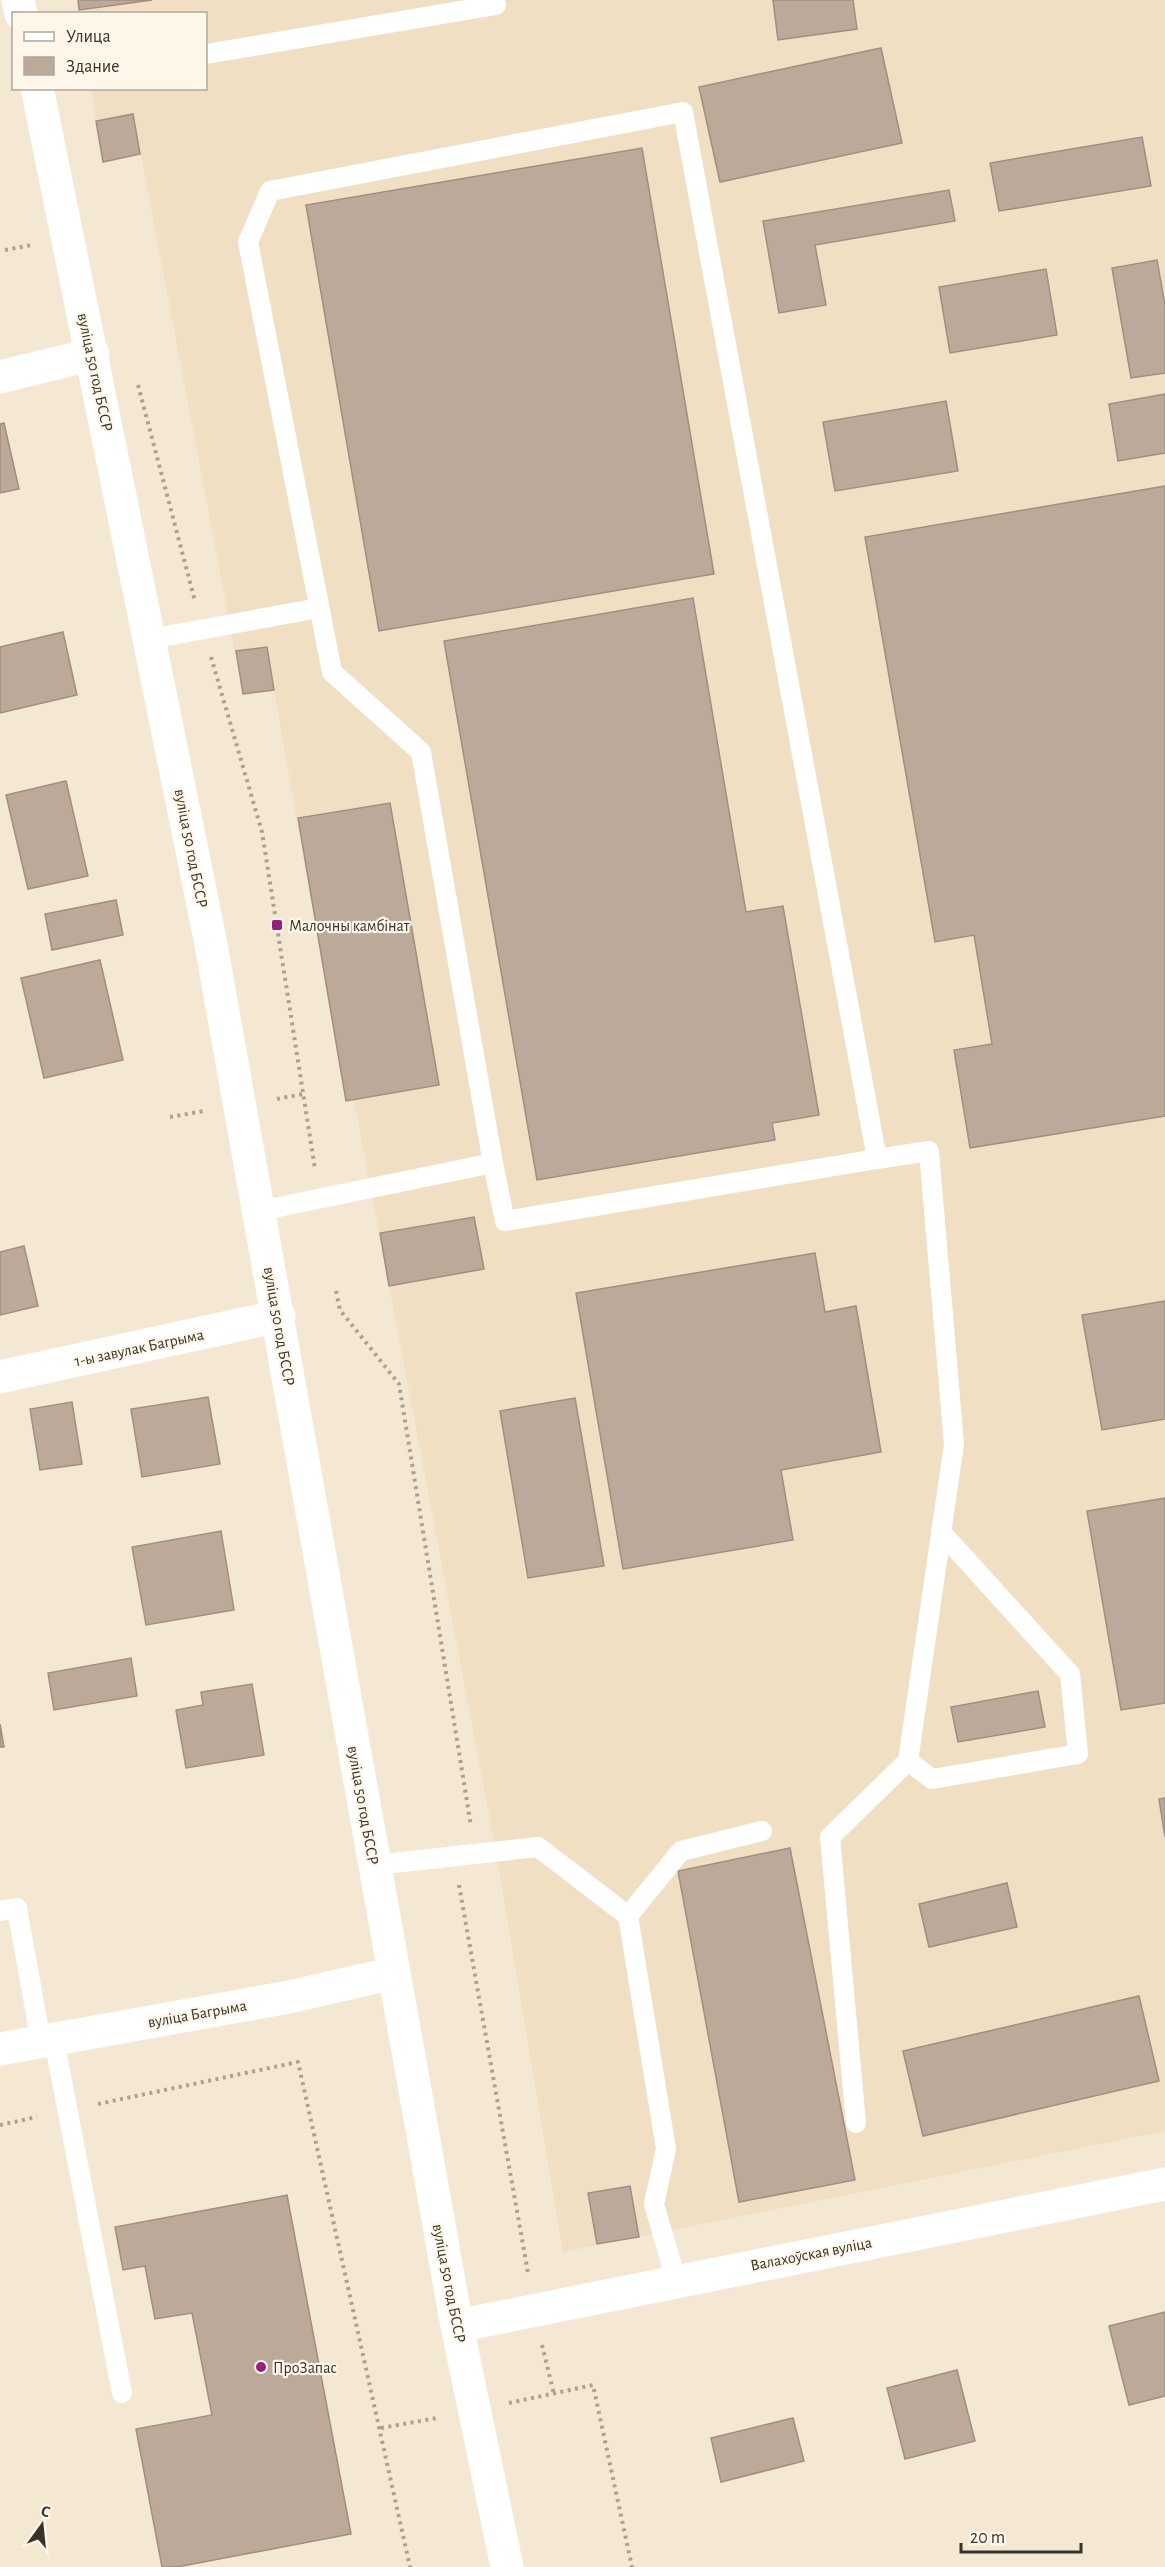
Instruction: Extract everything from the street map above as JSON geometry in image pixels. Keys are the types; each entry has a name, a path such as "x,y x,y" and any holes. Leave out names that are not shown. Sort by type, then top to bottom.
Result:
{"main road":[{"name":"вуліца 50 год БССР","path":"37,90 93,354 210,939 279,1316 457,2326 507,2567"},
{"path":"0,377 93,354"},
{"name":"1-ы завулак Багрыма","path":"0,1377 279,1316"},
{"name":"вуліца Багрыма","path":"0,2049 289,1997 394,1973"},
{"name":"Валахоўская вуліца","path":"457,2326 676,2280 1165,2184"}],"lane":[{"path":"207,54 496,6"},
{"path":"856,2123 830,1837 908,1761 954,1444 929,1151 505,1221 421,752 332,672 248,242 270,191 683,112 877,1159"},
{"path":"150,639 319,608"},
{"path":"259,1212 493,1163"},
{"path":"908,1761 932,1779 1078,1754 1070,1674 941,1532"},
{"path":"628,1916 681,1851 762,1831"},
{"path":"375,1864 538,1847 628,1916 666,2149 654,2204 676,2280"},
{"path":"0,1911 17,1908 47,2041 67,2111 122,2393"}],"path":[{"path":"0,2125 298,2062 410,2567"},
{"path":"381,2428 594,2385 632,2567"}],"shaded area":[{"path":"78,0 1165,0 1165,2131 563,2252 496,1852 354,1100 346,1101 274,690 243,694 141,155 103,162 96,121 91,90 207,90 207,12 80,12"}],"building":[{"path":"78,0 152,0 79,10"},
{"path":"773,0 853,0 857,29 778,40"},
{"path":"881,48 902,143 720,182 699,87"},
{"path":"133,114 140,154 103,162 96,121"},
{"path":"1142,137 1151,186 999,211 990,163"},
{"path":"642,148 714,574 379,631 306,205"},
{"path":"949,190 955,221 815,245 826,305 779,313 763,221"},
{"path":"1157,260 1165,305 1165,373 1131,378 1112,268"},
{"path":"1046,269 1057,335 950,353 939,287"},
{"path":"1165,394 1165,453 1118,461 1109,404"},
{"path":"946,401 958,471 835,491 823,422"},
{"path":"4,423 19,489 0,493 0,424"},
{"path":"1165,486 1165,1116 970,1148 954,1050 992,1044 974,935 935,942 865,537"},
{"path":"693,598 746,912 783,906 819,1115 772,1123 775,1140 537,1180 444,641"},
{"path":"63,632 77,695 0,713 0,647"},
{"path":"267,647 274,690 243,694 236,651"},
{"path":"66,781 88,876 28,889 6,795"},
{"path":"390,803 439,1085 346,1101 298,818"},
{"path":"116,900 123,935 52,950 45,914"},
{"path":"100,960 123,1060 44,1078 21,978"},
{"path":"474,1217 484,1269 389,1286 380,1233"},
{"path":"24,1246 38,1306 0,1315 0,1252"},
{"path":"815,1253 825,1312 856,1306 881,1452 781,1470 793,1540 623,1569 576,1293"},
{"path":"1165,1301 1165,1419 1102,1430 1082,1315"},
{"path":"208,1397 220,1464 142,1477 131,1409"},
{"path":"575,1398 604,1566 528,1578 500,1411"},
{"path":"72,1402 82,1464 40,1470 30,1409"},
{"path":"1165,1498 1165,1703 1121,1710 1087,1511"},
{"path":"221,1531 234,1610 146,1625 132,1547"},
{"path":"131,1658 137,1696 54,1710 48,1673"},
{"path":"252,1684 264,1755 186,1768 176,1710 203,1705 201,1692"},
{"path":"1038,1691 1045,1727 958,1742 951,1707"},
{"path":"0,1724 4,1747 0,1747"},
{"path":"1165,1798 1165,1837 1159,1799"},
{"path":"790,1848 855,2180 739,2202 678,1871"},
{"path":"1007,1883 1017,1927 929,1947 919,1904"},
{"path":"1139,1996 1159,2081 923,2136 903,2051"},
{"path":"630,2186 639,2237 597,2244 588,2193"},
{"name":"ПроЗапас","path":"287,2195 351,2534 177,2567 162,2567 136,2429 212,2415 192,2313 155,2319 145,2266 123,2270 115,2227"},
{"path":"1165,2312 1165,2396 1129,2405 1109,2326"},
{"path":"957,2370 975,2441 905,2459 887,2388"},
{"path":"793,2418 804,2461 721,2482 711,2438"}],"place":[{"name":"Малочны камбінат","path":"277,925"},
{"name":"ПроЗапас","path":"261,2367"}]}
